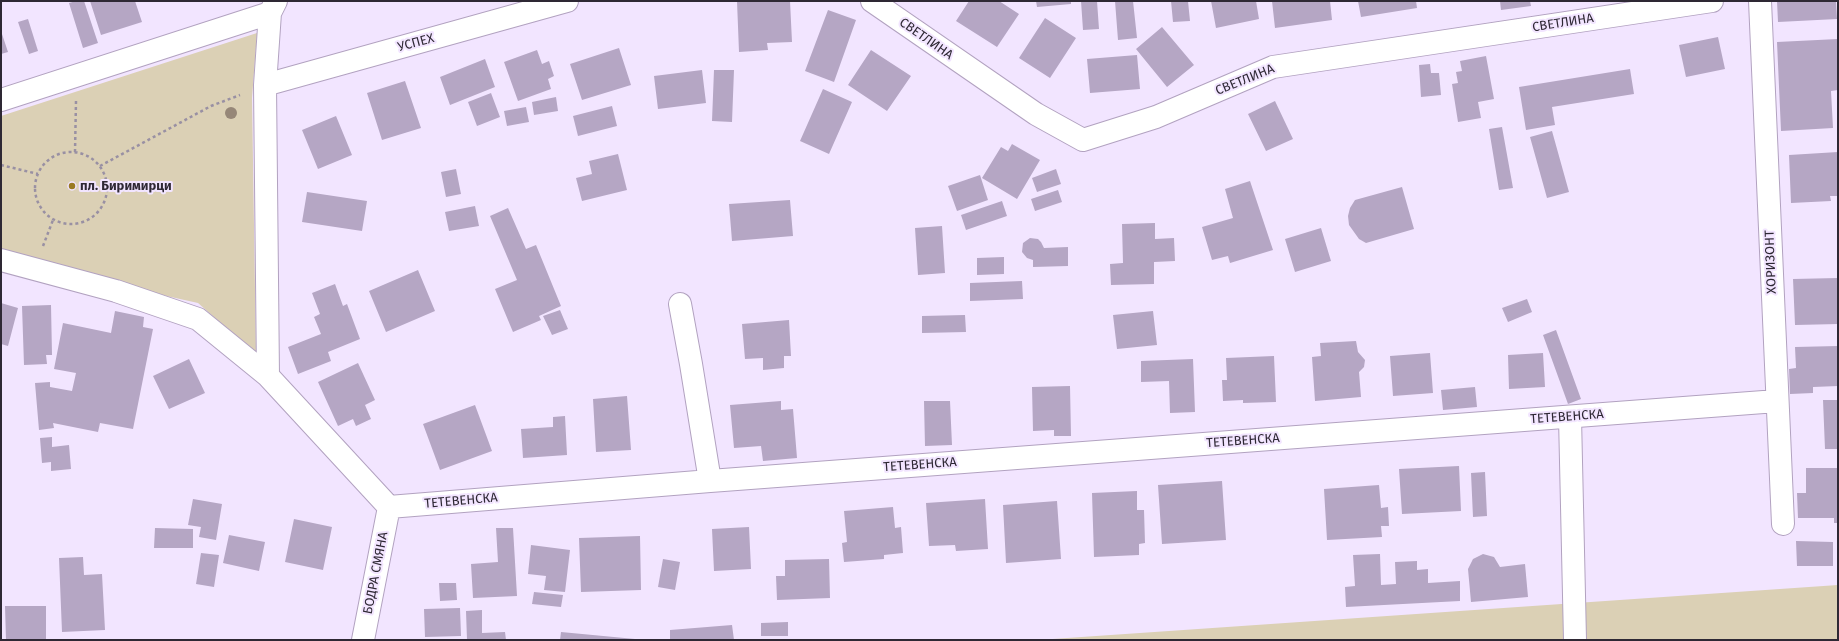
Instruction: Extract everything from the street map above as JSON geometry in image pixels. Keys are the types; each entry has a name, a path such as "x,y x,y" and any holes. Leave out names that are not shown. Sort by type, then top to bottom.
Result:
{"street":[{"name":"УСПЕХ","path":"265,85 567,1"},
{"name":"СВЕТЛИНА","path":"872,1 1036,114 1083,140 1156,117 1273,67 1712,1"},
{"name":"ХОРИЗОНТ","path":"1760,1 1783,524"},
{"path":"1,100 273,7 265,85 268,376"},
{"path":"1,260 116,291 198,319 268,376 390,507"},
{"path":"680,304 692,364 710,481"},
{"name":"ТЕТЕВЕНСКА","path":"390,507 710,481 1777,401"},
{"path":"1570,417 1575,640"},
{"name":"БОДРА СМЯНА","path":"363,640 390,507"}],"path":[{"path":"75,153 77,75"},
{"path":"100,166 211,106 265,85"},
{"path":"75,153 91,158 100,166 105,177 107,189 105,202 98,212 89,220 77,224 64,224 53,220 43,212 37,202 34,191 35,180 48,160 58,154 75,153"},
{"path":"1,165 38,174"}],"shaded area":[{"path":"257,33 252,98 256,354 198,303 117,285 1,249 1,116"},
{"path":"1838,585 1838,640 1038,640"}],"building":[{"path":"84,1 98,43 83,48 69,3"},
{"path":"90,1 135,1 142,22 101,35"},
{"path":"737,1 790,1 792,42 767,43 768,50 739,52"},
{"path":"969,1 999,1 1019,14 997,47 956,21"},
{"path":"1036,1 1071,1 1071,4 1037,7"},
{"path":"1081,1 1097,1 1099,29 1083,30"},
{"path":"1115,1 1133,1 1137,38 1118,40"},
{"path":"1171,1 1188,1 1190,21 1173,22"},
{"path":"1211,1 1256,1 1259,19 1216,28"},
{"path":"1272,1 1330,1 1332,20 1275,28"},
{"path":"1358,1 1416,1 1417,8 1361,17"},
{"path":"1500,1 1530,1 1531,6 1501,10"},
{"path":"1777,1 1836,1 1837,19 1778,22"},
{"path":"828,10 856,20 834,82 805,71"},
{"path":"1045,18 1076,38 1050,78 1019,58"},
{"path":"28,19 38,51 29,54 18,22"},
{"path":"1162,27 1194,65 1167,87 1136,49"},
{"path":"1,31 8,52 1,54"},
{"path":"1718,37 1725,69 1686,77 1679,45"},
{"path":"1838,39 1838,90 1831,91 1833,128 1781,131 1777,42"},
{"path":"619,48 631,85 582,100 570,64"},
{"path":"537,50 542,64 549,61 554,76 548,79 551,89 518,101 504,62"},
{"path":"871,50 911,76 887,111 848,85"},
{"path":"1137,55 1140,89 1090,93 1087,59"},
{"path":"1486,56 1494,99 1478,102 1481,118 1458,122 1452,84 1458,83 1456,72 1462,71 1460,61"},
{"path":"485,59 495,87 450,105 440,77"},
{"path":"1430,64 1431,73 1439,73 1441,95 1421,97 1419,65"},
{"path":"1630,69 1634,94 1552,107 1555,125 1526,130 1519,87"},
{"path":"702,70 706,103 658,109 654,76"},
{"path":"714,70 734,70 732,122 712,121"},
{"path":"405,81 421,128 382,140 367,93"},
{"path":"823,89 852,102 829,154 800,141"},
{"path":"491,93 500,117 477,126 468,102"},
{"path":"556,97 558,111 534,115 532,102"},
{"path":"1275,101 1293,139 1266,151 1248,114"},
{"path":"612,106 617,126 578,136 573,116"},
{"path":"526,107 529,122 507,126 504,111"},
{"path":"336,116 352,155 318,169 302,130"},
{"path":"1502,127 1513,188 1499,190 1489,129"},
{"path":"1552,131 1569,192 1547,198 1530,137"},
{"path":"1012,144 1040,160 1017,199 982,178 1001,147 1008,151"},
{"path":"1838,152 1838,196 1830,196 1831,201 1791,203 1789,155"},
{"path":"618,154 627,190 582,201 576,178 592,174 589,161"},
{"path":"456,169 461,194 446,197 441,172"},
{"path":"1056,169 1061,184 1037,192 1032,178"},
{"path":"980,175 988,200 957,211 948,186"},
{"path":"1250,181 1273,250 1230,263 1228,256 1212,260 1202,227 1233,218 1225,189"},
{"path":"1402,187 1414,229 1366,243 1359,239 1349,225 1348,216 1350,208 1355,200"},
{"path":"1058,190 1062,202 1035,211 1031,199"},
{"path":"307,192 367,201 362,231 302,222"},
{"path":"790,200 793,236 732,241 729,204"},
{"path":"1002,201 1007,216 966,230 961,215"},
{"path":"475,206 479,226 449,231 445,212"},
{"path":"508,208 526,249 536,245 561,306 539,316 541,320 513,332 495,289 517,280 490,216"},
{"path":"1155,223 1155,239 1174,238 1175,261 1154,262 1154,284 1111,285 1110,264 1123,263 1122,224"},
{"path":"942,226 945,273 918,275 915,228"},
{"path":"1321,228 1331,261 1295,272 1285,239"},
{"path":"1030,238 1038,239 1044,248 1068,247 1068,266 1033,267 1033,260 1027,258 1022,252 1023,243"},
{"path":"1004,257 1004,274 977,275 977,258"},
{"path":"418,270 435,311 386,332 369,291"},
{"path":"1838,278 1838,324 1795,325 1793,279"},
{"path":"1022,281 1023,299 970,301 970,283"},
{"path":"335,284 343,306 347,304 360,339 328,352 331,361 298,374 288,347 321,334 314,317 320,314 312,293"},
{"path":"1527,299 1532,312 1508,322 1502,308"},
{"path":"1,303 18,308 8,346 1,344"},
{"path":"51,305 52,355 46,355 47,364 24,365 22,306"},
{"path":"560,310 568,329 552,335 543,316"},
{"path":"115,311 144,317 143,327 153,329 133,429 100,423 98,432 53,423 54,428 39,430 35,383 50,382 50,387 72,391 76,373 54,369 63,323 111,333"},
{"path":"1153,311 1157,345 1117,349 1113,315"},
{"path":"965,315 966,332 922,333 922,316"},
{"path":"789,320 791,356 784,356 784,368 763,370 763,358 745,359 742,324"},
{"path":"1556,330 1581,399 1568,404 1543,335"},
{"path":"1356,341 1358,352 1365,360 1364,367 1359,372 1361,397 1315,401 1312,357 1321,356 1320,343"},
{"path":"1838,346 1838,386 1813,387 1813,393 1790,394 1789,369 1796,368 1795,347"},
{"path":"1430,353 1433,393 1393,396 1390,356"},
{"path":"1543,353 1545,387 1509,389 1508,355"},
{"path":"1274,356 1276,402 1243,403 1243,400 1223,401 1222,380 1227,380 1226,358"},
{"path":"189,359 205,393 169,409 153,376"},
{"path":"1193,359 1195,412 1170,413 1169,381 1141,382 1141,361"},
{"path":"358,363 375,400 365,405 371,419 356,426 353,419 338,426 318,382"},
{"path":"1070,386 1071,436 1054,436 1054,430 1033,431 1032,387"},
{"path":"1475,387 1477,407 1443,410 1441,390"},
{"path":"627,396 631,450 596,452 593,399"},
{"path":"1823,400 1838,400 1838,449 1825,449"},
{"path":"781,401 781,410 793,409 797,458 763,461 761,446 734,448 730,405"},
{"path":"924,401 950,401 952,445 925,446"},
{"path":"475,405 492,451 440,470 423,424"},
{"path":"565,416 567,455 523,458 521,429 553,427 553,417"},
{"path":"52,437 52,447 69,445 71,469 51,471 51,462 42,463 40,438"},
{"path":"1459,466 1461,511 1402,514 1399,469"},
{"path":"1806,468 1838,468 1838,523 1834,523 1834,518 1798,518 1797,493 1806,493"},
{"path":"1485,472 1487,516 1473,517 1471,473"},
{"path":"1222,481 1226,540 1162,544 1158,485"},
{"path":"1379,485 1381,508 1388,507 1389,526 1381,526 1382,537 1327,540 1324,489"},
{"path":"1137,491 1137,510 1144,510 1145,543 1139,544 1139,555 1094,557 1092,493"},
{"path":"193,499 222,504 216,540 199,537 201,527 188,525"},
{"path":"985,499 988,549 956,551 955,545 929,546 926,503"},
{"path":"1057,501 1061,559 1006,563 1003,505"},
{"path":"893,507 895,528 901,527 903,553 884,555 884,559 844,562 842,543 847,542 844,511"},
{"path":"294,519 332,527 323,570 285,562"},
{"path":"749,527 751,569 714,571 712,529"},
{"path":"155,528 193,529 193,548 154,548"},
{"path":"496,528 513,528 517,596 473,598 471,564 498,562"},
{"path":"229,535 265,542 259,571 223,563"},
{"path":"640,536 641,590 581,592 579,538"},
{"path":"1796,541 1833,542 1833,566 1797,566"},
{"path":"531,545 570,550 565,592 544,590 546,576 528,574"},
{"path":"201,553 219,555 214,587 196,584"},
{"path":"1380,554 1381,585 1396,584 1395,562 1417,561 1417,570 1428,569 1428,583 1460,581 1460,601 1346,607 1345,587 1355,586 1353,555"},
{"path":"1483,554 1494,557 1500,567 1525,564 1528,597 1471,602 1468,569 1473,559"},
{"path":"83,557 84,575 102,574 105,630 62,632 59,558"},
{"path":"663,559 680,562 675,590 658,587"},
{"path":"829,559 830,598 777,600 776,576 785,576 785,560"},
{"path":"439,583 456,583 457,600 440,601"},
{"path":"534,592 563,595 561,607 532,604"},
{"path":"5,606 46,606 46,640 6,640"},
{"path":"460,608 461,636 425,637 424,609"},
{"path":"482,610 482,633 505,632 506,640 467,640 466,611"},
{"path":"788,622 788,636 761,636 761,623"},
{"path":"732,625 734,640 670,640 670,630"},
{"path":"561,632 635,639 635,640 560,640"}],"place":[{"name":"пл. Биримирци","path":"72,186"}]}
